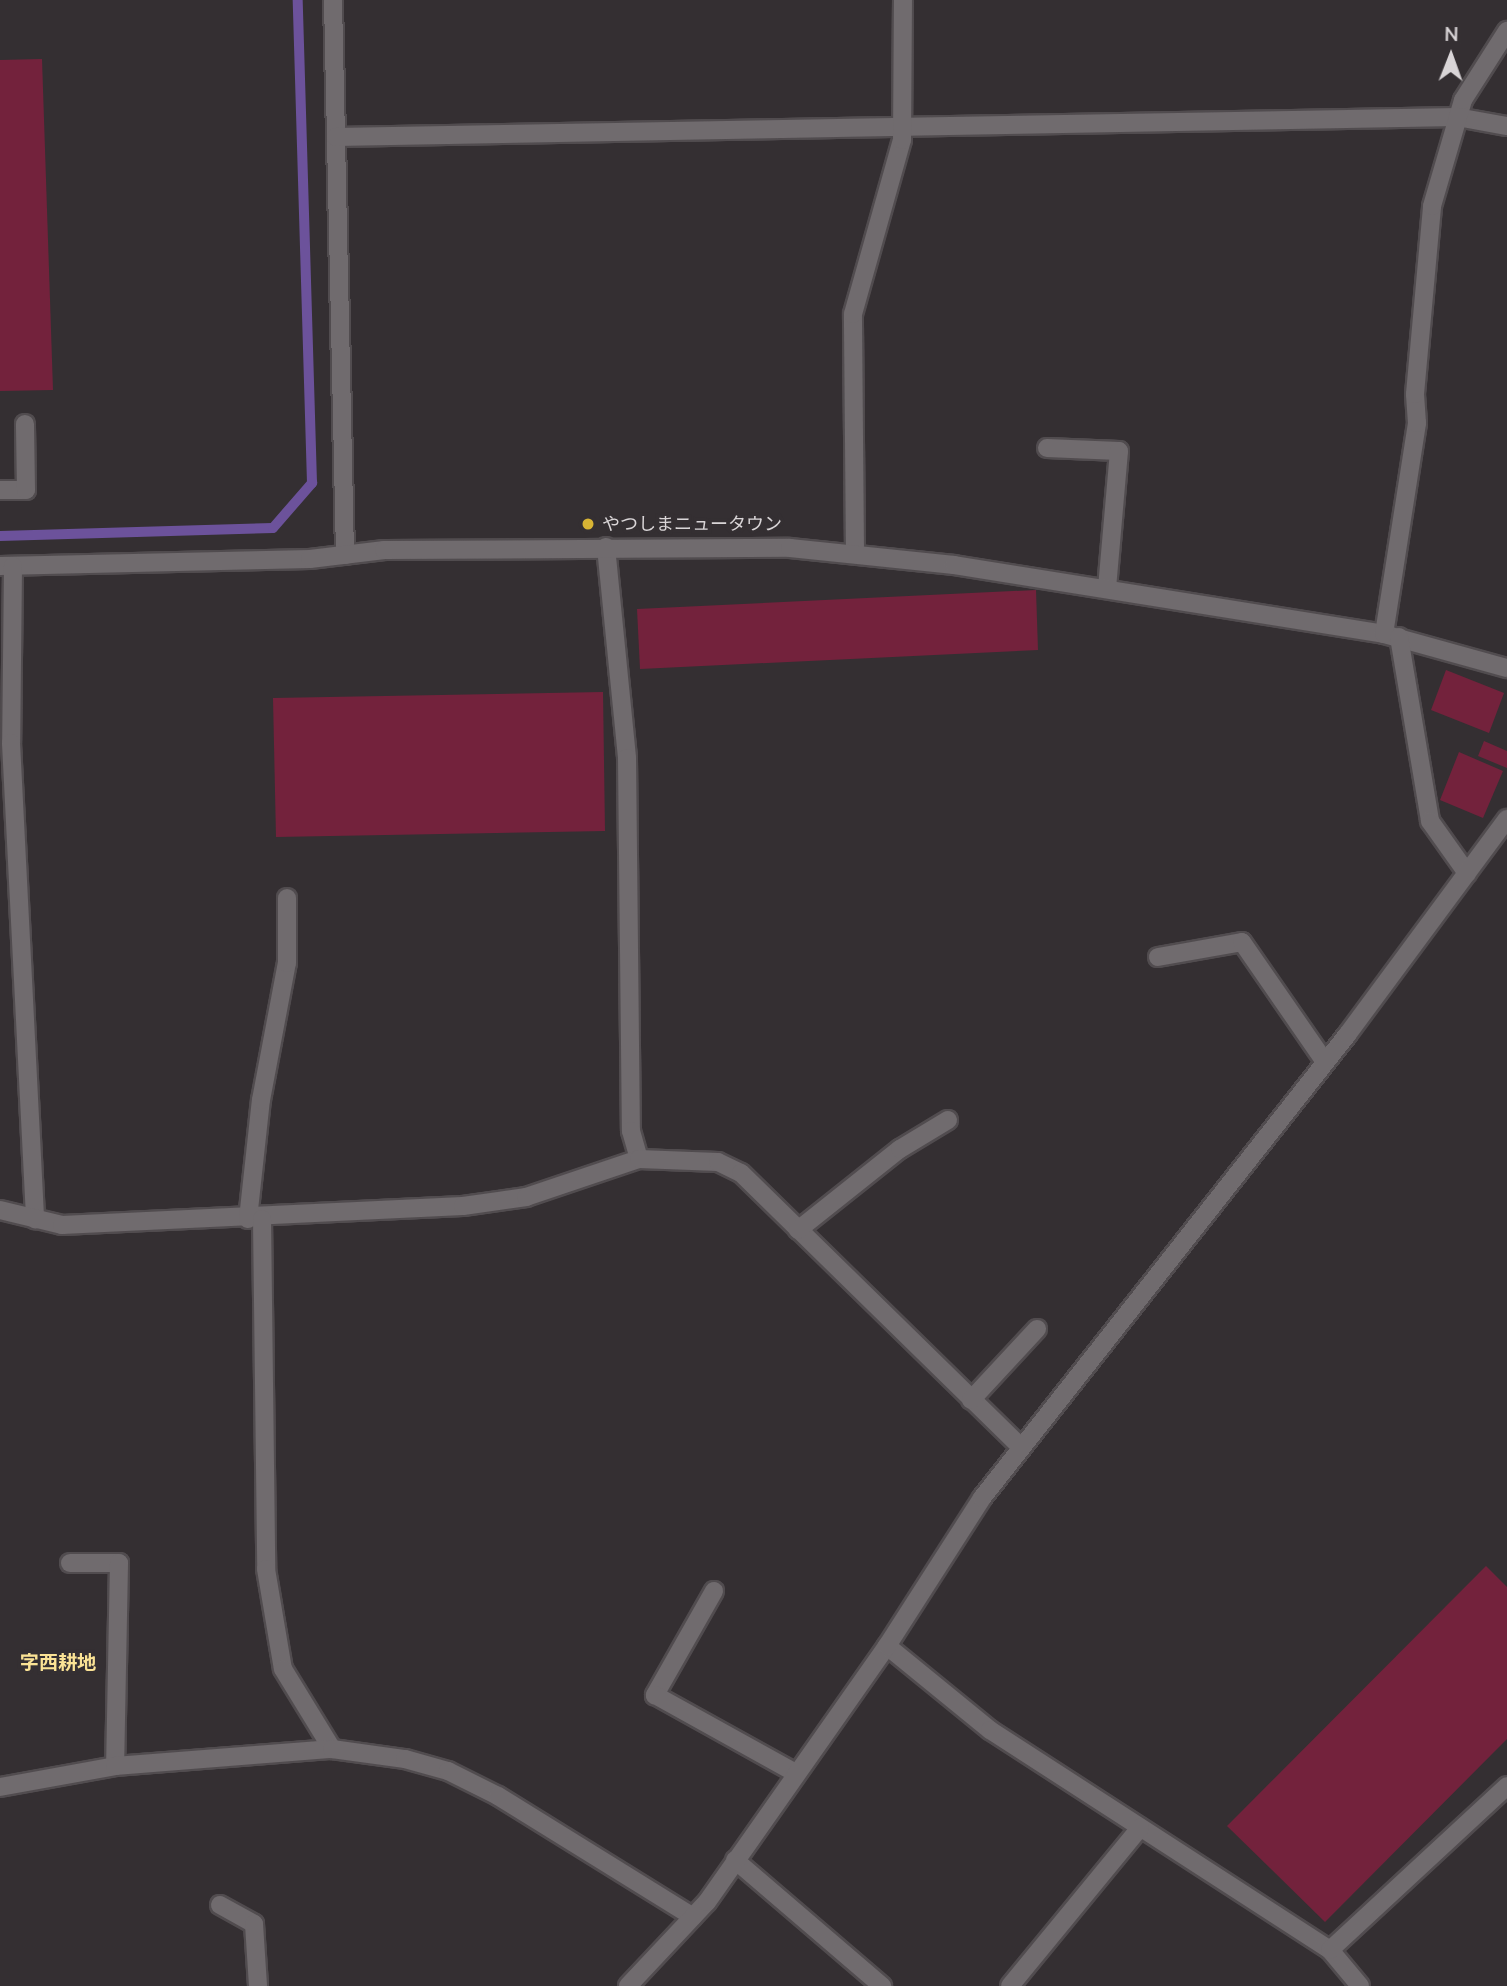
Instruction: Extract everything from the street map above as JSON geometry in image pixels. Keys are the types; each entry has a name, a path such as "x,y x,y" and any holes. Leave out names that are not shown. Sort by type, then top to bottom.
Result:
{"street":[{"path":"333,0 345,555"},
{"path":"855,553 853,314 904,127 903,0"},
{"path":"1466,873 1430,821 1392,635 1417,423 1415,394 1429,223 1457,117 1470,88 1507,31"},
{"path":"337,136 1457,117 1507,126"},
{"path":"0,490 26,490 25,424"},
{"path":"1048,448 1119,451 1107,587"},
{"path":"34,1219 11,757 6,566 345,555 384,550 738,546 855,553 1107,587 1392,635 1507,668"},
{"path":"606,547 627,758 631,1131 639,1159"},
{"path":"628,1986 693,1917 887,1646 968,1518 1325,1062 1507,819"},
{"path":"287,898 287,963 267,1065 255,1219 265,1569 283,1668 332,1749"},
{"path":"1158,957 1242,942 1325,1062"},
{"path":"798,1230 900,1149 948,1120"},
{"path":"0,1210 62,1225 255,1219 506,1201 639,1159 707,1159 728,1165 1021,1447"},
{"path":"971,1400 1037,1329"},
{"path":"70,1563 119,1563 116,1766"},
{"path":"714,1591 655,1695 796,1773"},
{"path":"887,1646 990,1730 1330,1951 1360,1986"},
{"path":"0,1787 116,1766 332,1749 405,1759 448,1771 693,1917"},
{"path":"1330,1951 1507,1786"},
{"path":"1010,1986 1140,1828"},
{"path":"735,1860 882,1986"},
{"path":"220,1905 254,1924 258,1986"}],"building":[{"path":"42,59 53,390 0,391 0,60"},
{"path":"1036,590 1038,650 640,669 637,609"},
{"path":"1446,670 1504,693 1489,733 1431,710"},
{"path":"603,692 605,831 276,837 273,698"},
{"path":"1484,741 1507,751 1507,768 1478,756"},
{"path":"1459,752 1503,771 1483,818 1440,800"},
{"path":"1486,1566 1507,1587 1507,1739 1325,1922 1227,1826"}],"waterway":[{"path":"0,536 273,528 312,483 298,0"}],"place":[{"name":"やつしまニュータウン","path":"588,524"}],"district":[{"name":"字西耕地","path":"58,1664"}]}
